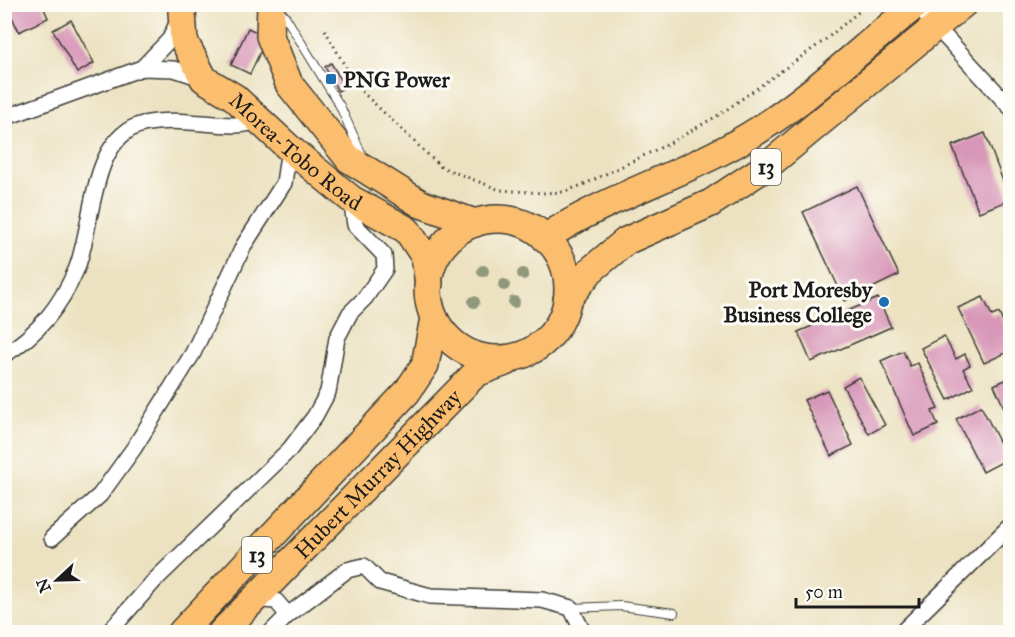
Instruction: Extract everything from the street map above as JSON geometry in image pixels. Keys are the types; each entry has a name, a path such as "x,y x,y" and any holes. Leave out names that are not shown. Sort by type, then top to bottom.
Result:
{"highway":[{"name":"Morea-Tobo Road","path":"272,4 270,36 289,84 349,159 422,204 475,223"},
{"name":"13","path":"567,300 591,270 626,241 711,203 767,166 963,4"},
{"name":"13","path":"545,238 575,218 739,142 862,52 889,25 917,5"},
{"name":"Morea-Tobo Road","path":"184,8 184,41 204,80 234,97 289,148 351,199 407,230 425,257 429,284"},
{"path":"493,219 512,220 530,227 545,238 564,266 568,283 562,320 551,336 536,349 518,357 489,359 462,349 451,340 434,318 429,284 433,264 443,247 457,233 475,223 493,219"},
{"name":"Hubert Murray Highway","path":"182,633 407,392 425,365 434,318"},
{"name":"Hubert Murray Highway","path":"222,633 476,373 518,357"}],"street":[{"path":"917,5 1011,107"},
{"path":"142,68 170,39 184,8"},
{"path":"4,118 142,68 174,69 204,80"},
{"path":"4,355 43,326 57,307 77,269 101,168 125,132 143,124 170,121 235,125 261,121"},
{"path":"52,538 100,495 134,448 193,353 244,245 284,183 289,148"},
{"path":"109,633 155,580 290,448 315,416 328,392 337,338 350,313 365,298 386,269 384,255 355,225 351,199"},
{"path":"902,633 1011,526"},
{"path":"271,633 288,615 347,570 364,566 380,582 430,596 542,600 571,608 583,633"},
{"path":"249,605 263,600 276,601 288,615"}],"lane":[{"path":"571,608 621,606 674,613"}],"path":[{"path":"325,30 356,86 441,167 500,190 543,193 563,192 585,184 672,142 712,119 825,40 868,4"}],"building":[{"path":"6,4 42,4 48,18 19,32"},
{"path":"71,20 94,63 77,73 53,30"},
{"path":"248,28 267,37 250,74 231,65"},
{"path":"331,63 345,87 338,91 325,67"},
{"path":"985,133 1010,200 979,212 952,146"},
{"path":"857,186 899,275 845,301 803,212"},
{"path":"983,297 992,316 999,313 1010,339 1010,351 984,363 958,308"},
{"path":"878,298 891,327 811,362 798,332"},
{"path":"944,336 956,359 965,354 970,365 963,369 973,387 948,400 921,348"},
{"path":"903,351 910,366 918,363 938,409 932,411 938,425 914,436 881,361"},
{"path":"859,377 885,425 869,434 843,386"},
{"path":"1010,378 1010,421 994,385"},
{"path":"827,390 853,445 831,456 804,400"},
{"path":"981,406 1008,459 983,472 956,419"}],"place":[{"name":"PNG Power","path":"331,79"},
{"name":"Port Moresby Business College","path":"884,302"}]}
